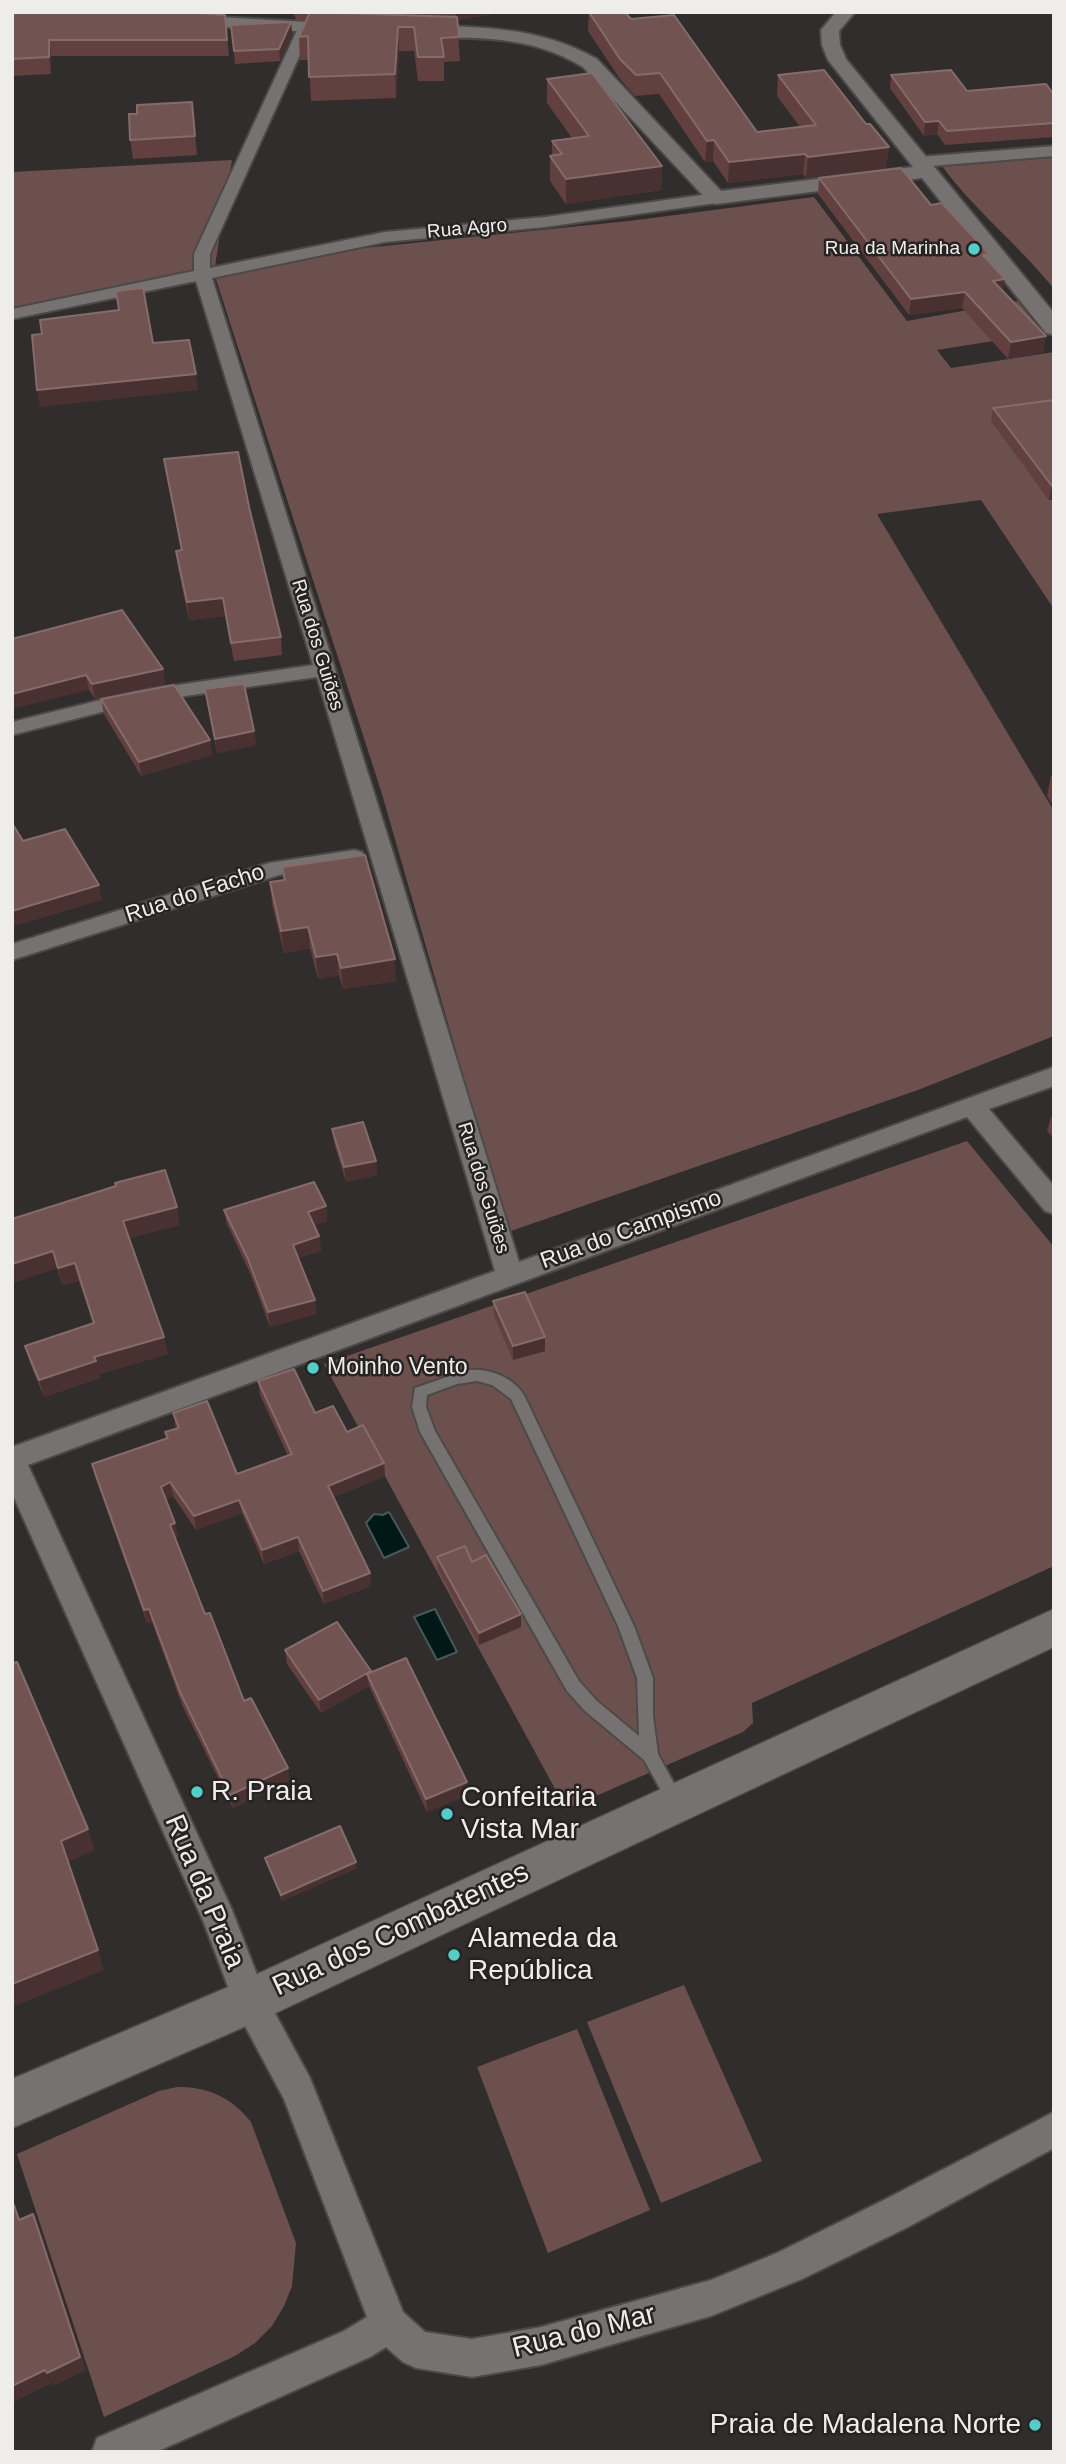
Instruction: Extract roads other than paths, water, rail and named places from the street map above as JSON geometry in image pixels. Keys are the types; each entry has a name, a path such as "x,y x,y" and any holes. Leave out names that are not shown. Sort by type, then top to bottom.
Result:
{"main road":[{"name":"Rua dos Combatentes","path":"12,2104 250,2001 1054,1627"}],"street":[{"path":"846,12 830,30 831,45 837,61 1054,328"},
{"path":"166,20 360,30"},
{"name":"Rua dos Guiões","path":"304,28 202,254 202,274 382,853 509,1274"},
{"path":"388,30 514,34 536,37 574,52 590,63 716,198"},
{"path":"922,166 1054,151"},
{"name":"Rua Agro","path":"12,314 385,237 545,222 922,166"},
{"path":"12,729 137,697 325,670"},
{"name":"Rua do Facho","path":"12,952 277,868 382,853"},
{"name":"Rua do Campismo","path":"12,1460 509,1274 1054,1076"},
{"path":"972,1106 1054,1204"},
{"name":"Rua da Praia","path":"12,1460 220,1922 250,2001 298,2090 389,2325"},
{"name":"Rua do Mar","path":"389,2325 416,2349 472,2358 541,2346 711,2298 789,2266 895,2214 1054,2129"},
{"path":"111,2452 357,2344 389,2325"}],"lane":[{"path":"650,1755 645,1716 645,1678 636,1652 517,1395 493,1378 471,1376 447,1381 420,1392 419,1407 428,1432 573,1686 591,1706 650,1755 676,1802"}],"water":[{"path":"389,1512 409,1547 384,1558 366,1523 374,1514 383,1515"},
{"path":"435,1609 457,1652 437,1660 414,1617"}],"place":[{"name":"Rua da Marinha","path":"974,249"},
{"name":"Moinho Vento","path":"313,1368"},
{"name":"R. Praia","path":"197,1792"},
{"name":"Confeitaria Vista Mar","path":"447,1814"},
{"name":"Alameda da República","path":"454,1955"},
{"name":"Praia de Madalena Norte","path":"1035,2425"}]}
